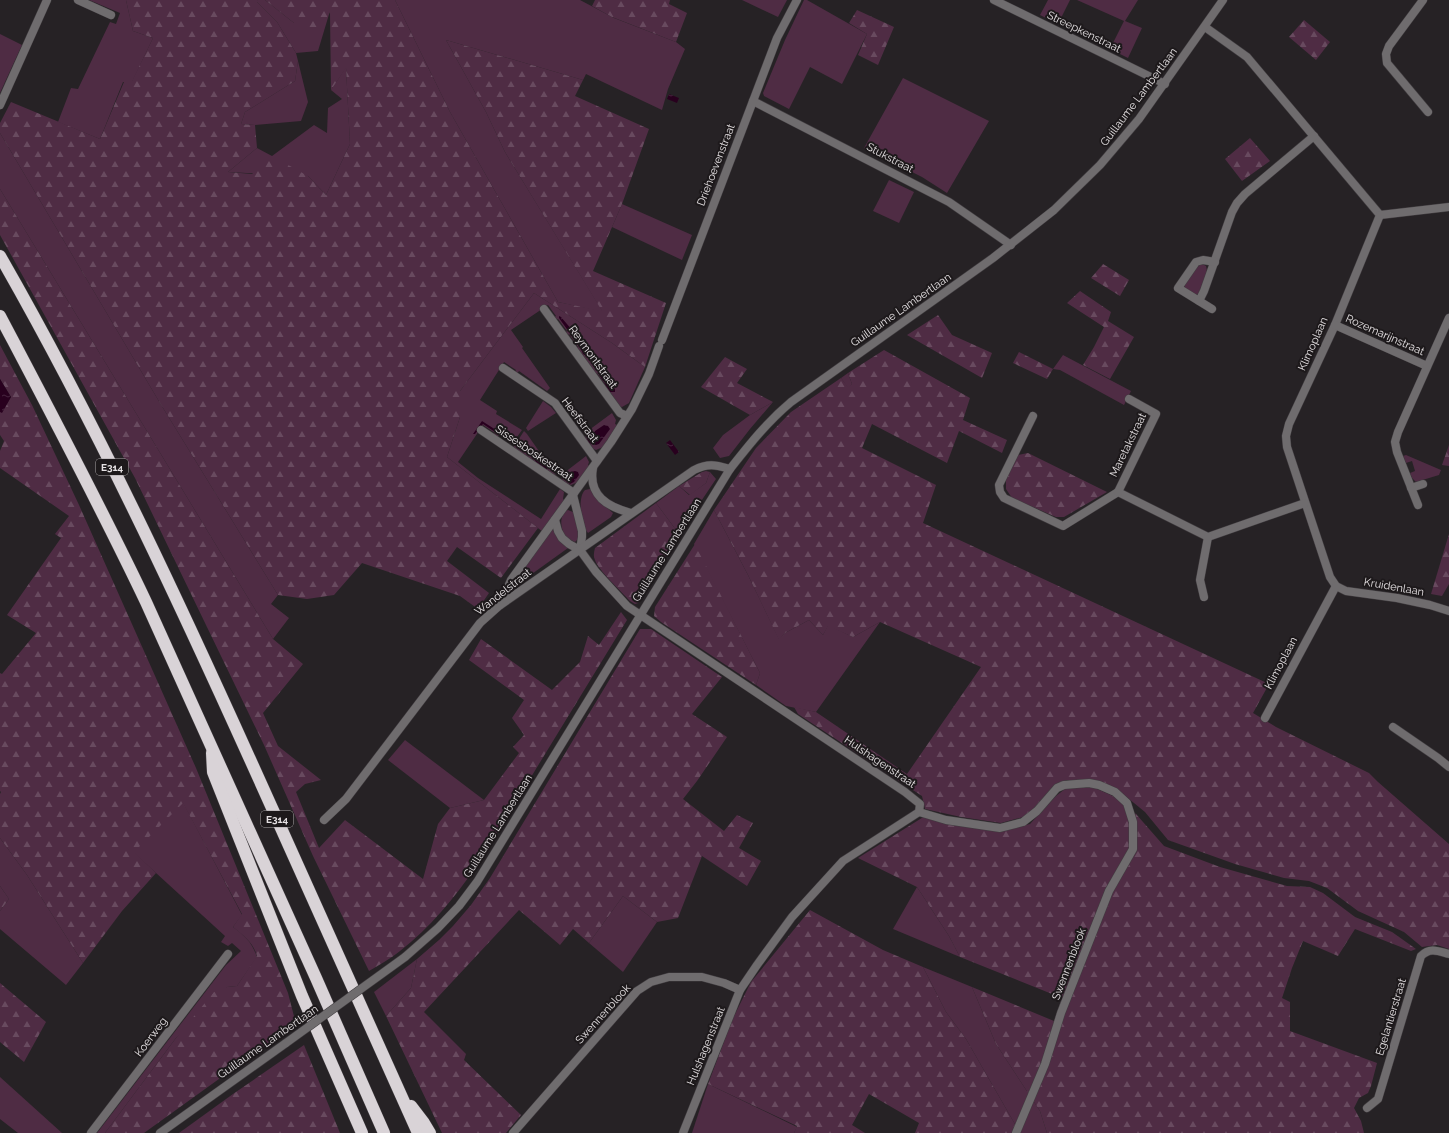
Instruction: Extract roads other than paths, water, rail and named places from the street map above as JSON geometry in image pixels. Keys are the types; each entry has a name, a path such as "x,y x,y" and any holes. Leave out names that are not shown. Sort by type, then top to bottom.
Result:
{"highway":[{"name":"E314","path":"0,256 92,426 148,540 216,683 418,1133"},
{"name":"E314","path":"0,316 120,548 212,748 384,1133"},
{"path":"212,748 213,772 216,780 302,996 362,1133"},
{"path":"400,1094 424,1123 430,1133"}],"street":[{"path":"0,105 48,0"},
{"path":"78,0 111,15"},
{"name":"Driehoevenstraat","path":"499,606 511,580 574,494 627,416 649,374 778,38 798,0"},
{"name":"Streepkenstraat","path":"994,0 1165,84"},
{"name":"Guillaume Lambertlaan","path":"160,1133 405,957 438,928 459,906 477,882 730,469 752,441 767,424 791,402 1011,245 1054,210 1118,145 1139,119 1223,0"},
{"path":"1423,0 1389,46 1386,54 1387,62 1428,112"},
{"path":"1205,27 1247,58 1380,215 1449,207"},
{"name":"Stukstraat","path":"753,101 822,135 949,202 1011,245"},
{"path":"1199,301 1215,262 1232,212 1237,203 1245,194 1314,136"},
{"name":"Klimoplaan","path":"1265,718 1336,586 1330,577 1305,503 1287,447 1286,436 1289,424 1335,325 1380,215"},
{"path":"1212,309 1178,288 1196,262 1203,260 1215,262"},
{"name":"Reymontstraat","path":"544,309 620,413 627,416"},
{"name":"Rozemarijnstraat","path":"1418,505 1397,452 1395,442 1398,432 1449,318"},
{"name":"Rozemarijnstraat","path":"1335,325 1427,366"},
{"name":"Heefstraat","path":"503,368 555,403 595,463"},
{"name":"Maretakstraat","path":"1032,416 999,485 1000,492 1004,498 1063,526 1118,492 1156,414 1129,400"},
{"name":"Sissesboskestraat","path":"481,430 574,494"},
{"path":"595,463 592,483 599,496 611,507 631,513"},
{"name":"Wandelstraat","path":"324,820 346,799 480,624 499,606 694,470 712,465 730,469"},
{"path":"1411,488 1423,484"},
{"name":"Maretakstraat","path":"1118,492 1208,537"},
{"path":"574,494 582,531 580,550"},
{"path":"1204,597 1200,580 1208,537 1305,503"},
{"path":"555,520 562,538 580,550 596,572 627,606 640,616"},
{"name":"Kruidenlaan","path":"1336,586 1346,591 1397,598 1430,605 1449,611"},
{"name":"Hulshagenstraat","path":"640,616 779,706 905,792 920,804 919,812 843,861 792,917 757,965 740,990 683,1133"},
{"path":"1393,727 1449,767"},
{"name":"Swennenblook","path":"919,812 946,820 1000,828 1023,822 1037,811 1057,788 1064,785 1089,783 1114,792 1127,803 1133,822 1133,849 1109,891 1062,1013 1045,1064 1016,1133"},
{"name":"Egelantierstraat","path":"1367,1108 1378,1099 1421,956 1428,951 1434,950 1449,954"},
{"name":"Koerweg","path":"91,1133 228,954"},
{"name":"Swennenblook","path":"513,1133 637,991 651,982 670,978 702,977 724,983 740,990"}],"water":[{"path":"669,94 679,98 677,103 667,99"},
{"path":"559,316 589,350 590,355 588,357 583,354"},
{"path":"600,371 610,385 615,388 615,392 610,392 598,373"},
{"path":"0,379 11,397 2,413 0,412"},
{"path":"482,421 507,437 514,435 515,438 512,442 510,442 483,424 475,434 473,434"},
{"path":"604,425 608,426 610,429 599,444 596,445 589,443 587,439 589,435"},
{"path":"670,440 679,452 675,455 666,443"},
{"path":"519,445 533,455 538,462 544,463 547,470 536,462 532,456 518,447"},
{"path":"575,471 578,472 579,475 574,482 570,484 565,480 566,476"}]}
